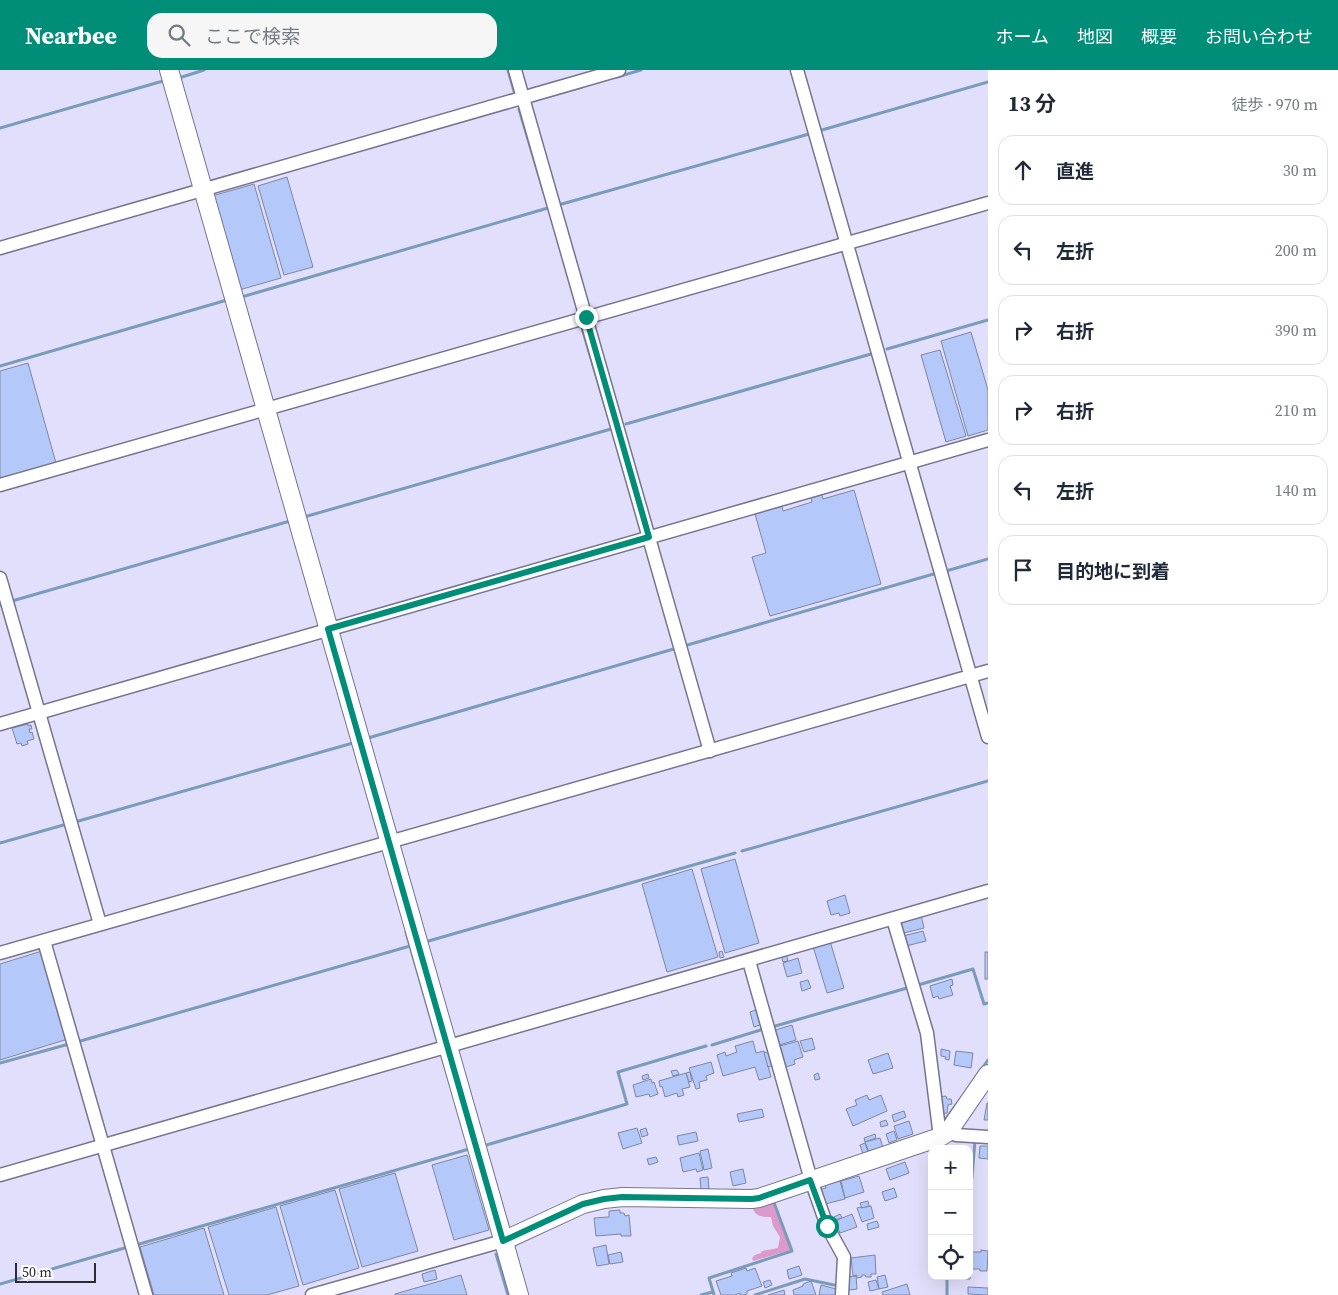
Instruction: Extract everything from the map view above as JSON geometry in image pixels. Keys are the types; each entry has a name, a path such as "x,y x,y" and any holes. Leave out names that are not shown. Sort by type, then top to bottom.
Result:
{"street":[{"path":"169,70 519,1295"},
{"path":"515,70 710,751"},
{"path":"0,248 619,70"},
{"path":"798,70 988,737"},
{"path":"0,485 988,203"},
{"path":"0,724 988,440"},
{"path":"0,578 100,924"},
{"path":"0,953 988,671"},
{"path":"0,1175 988,891"},
{"path":"893,919 927,1033 944,1134"},
{"path":"44,941 146,1295"},
{"path":"749,961 810,1180 827,1226 844,1257 842,1295"},
{"path":"944,1134 988,1074"},
{"path":"312,1295 503,1241 583,1204 604,1199 622,1197 759,1198 944,1134 988,1137"}],"shaded area":[{"path":"772,1199 791,1250 753,1261 752,1258 762,1251 778,1248 780,1237 773,1226 771,1217 758,1215 753,1209 754,1205"}],"building":[{"path":"287,177 313,267 284,275 258,186"},
{"path":"254,184 281,278 239,290 212,196"},
{"path":"971,332 988,390 988,430 968,436 941,341"},
{"path":"940,350 966,436 946,442 921,355"},
{"path":"28,363 56,463 0,479 0,371"},
{"path":"854,490 881,584 770,616 752,557 766,553 755,514 782,506 783,511 812,502 811,498 822,495 823,499"},
{"path":"28,724 28,726 31,725 32,729 29,729 34,739 27,741 28,744 22,746 21,743 17,744 12,728"},
{"path":"735,859 759,943 725,953 701,869"},
{"path":"692,869 718,957 667,972 642,884"},
{"path":"845,895 850,913 840,916 839,913 831,915 827,901"},
{"path":"921,915 924,928 904,933 900,921"},
{"path":"923,931 926,941 906,946 903,936"},
{"path":"830,941 844,988 827,993 813,946"},
{"path":"42,951 68,1039 0,1060 0,964"},
{"path":"722,951 724,957 720,958 719,952"},
{"path":"985,952 988,952 988,979 985,979"},
{"path":"786,953 788,961 783,962 781,955"},
{"path":"798,958 802,973 787,977 783,963"},
{"path":"952,979 953,985 950,986 953,995 939,999 938,996 933,998 930,986"},
{"path":"808,980 811,988 802,991 800,982"},
{"path":"758,1009 763,1024 754,1027 750,1012"},
{"path":"792,1025 796,1040 776,1046 772,1031"},
{"path":"812,1038 815,1049 804,1052 800,1041"},
{"path":"753,1041 756,1053 764,1051 771,1077 759,1080 755,1067 723,1076 717,1055 725,1052 726,1056 737,1052 735,1046"},
{"path":"798,1041 803,1057 794,1060 795,1064 786,1067 780,1046"},
{"path":"941,1049 950,1051 949,1060 941,1056"},
{"path":"771,1051 775,1065 768,1067 764,1053"},
{"path":"956,1051 973,1053 971,1068 954,1065"},
{"path":"888,1053 893,1068 873,1074 868,1060"},
{"path":"711,1062 714,1073 706,1076 707,1080 699,1082 700,1088 696,1089 689,1068"},
{"path":"677,1070 679,1074 673,1076 671,1071"},
{"path":"690,1072 692,1081 689,1082 686,1073"},
{"path":"686,1073 690,1087 682,1089 684,1095 678,1097 677,1093 665,1097 659,1081"},
{"path":"818,1073 820,1079 815,1080 814,1075"},
{"path":"648,1074 649,1078 643,1080 642,1076"},
{"path":"651,1079 658,1094 650,1097 649,1094 636,1097 633,1085"},
{"path":"867,1095 869,1100 881,1095 887,1111 853,1126 846,1109 857,1105 855,1100"},
{"path":"946,1096 947,1099 951,1099 952,1104 948,1105 947,1113 941,1114 938,1097"},
{"path":"987,1103 988,1120 984,1120"},
{"path":"762,1109 764,1117 739,1122 737,1114"},
{"path":"904,1111 906,1117 894,1122 892,1115"},
{"path":"886,1120 888,1125 881,1127 880,1122"},
{"path":"909,1121 913,1134 898,1139 894,1126"},
{"path":"637,1128 642,1143 623,1149 618,1133"},
{"path":"646,1128 648,1135 642,1137 640,1130"},
{"path":"894,1131 897,1140 889,1143 886,1134"},
{"path":"696,1132 698,1141 679,1145 677,1136"},
{"path":"875,1134 876,1138 865,1142 864,1138"},
{"path":"880,1138 883,1148 869,1152 865,1142"},
{"path":"865,1143 868,1152 863,1154 860,1145"},
{"path":"980,1146 988,1146 988,1159 979,1158"},
{"path":"708,1149 712,1168 704,1170 700,1151"},
{"path":"699,1153 703,1170 697,1172 696,1169 683,1172 680,1158"},
{"path":"467,1155 489,1230 454,1240 432,1165"},
{"path":"656,1157 658,1162 649,1165 647,1159"},
{"path":"905,1162 909,1173 890,1180 886,1169"},
{"path":"743,1169 746,1183 733,1186 730,1172"},
{"path":"395,1173 418,1251 362,1267 339,1189"},
{"path":"859,1176 864,1192 845,1198 841,1181"},
{"path":"708,1177 709,1189 701,1190 700,1178"},
{"path":"840,1181 845,1199 825,1204 821,1189 826,1188 825,1185"},
{"path":"894,1188 897,1197 885,1201 882,1192"},
{"path":"335,1190 359,1268 303,1285 280,1206"},
{"path":"868,1201 869,1206 862,1208 860,1203"},
{"path":"871,1206 874,1218 862,1222 857,1208"},
{"path":"276,1207 299,1286 267,1295 229,1295 208,1227"},
{"path":"620,1210 620,1213 624,1213 625,1216 629,1215 631,1236 621,1236 621,1234 596,1236 594,1218 609,1217 609,1211"},
{"path":"840,1214 842,1218 835,1220 834,1217"},
{"path":"852,1214 857,1227 840,1233 835,1221"},
{"path":"877,1221 879,1227 868,1230 867,1224"},
{"path":"204,1228 224,1295 154,1295 140,1247"},
{"path":"606,1245 609,1264 597,1266 593,1248"},
{"path":"981,1250 988,1251 987,1271 973,1269 973,1252 981,1252"},
{"path":"621,1252 623,1262 610,1264 608,1255"},
{"path":"875,1255 876,1274 871,1274 871,1277 862,1275 862,1277 857,1278 857,1275 853,1276 851,1258"},
{"path":"799,1266 802,1275 789,1279 787,1270"},
{"path":"746,1268 747,1271 755,1268 762,1286 747,1291 747,1294 744,1295 740,1295 740,1293 721,1295 716,1281 732,1276 731,1273"},
{"path":"435,1270 437,1279 424,1282 422,1274"},
{"path":"461,1275 467,1295 395,1295 395,1294"},
{"path":"885,1275 888,1287 879,1289 877,1277"},
{"path":"856,1276 857,1289 849,1290 848,1277"},
{"path":"770,1280 772,1285 765,1288 763,1282"},
{"path":"876,1280 879,1289 870,1291 868,1282"},
{"path":"811,1281 816,1295 794,1295 793,1290"},
{"path":"907,1284 910,1295 883,1295 882,1292"},
{"path":"821,1285 840,1290 839,1295 819,1295"},
{"path":"968,1287 988,1288 988,1295 968,1294"},
{"path":"784,1290 785,1295 768,1295"}],"waterway":[{"path":"182,77 204,70"},
{"path":"508,70 514,91"},
{"path":"617,77 641,70"},
{"path":"0,128 163,81"},
{"path":"822,130 988,82"},
{"path":"533,101 582,87"},
{"path":"519,109 544,193"},
{"path":"562,204 809,134"},
{"path":"245,296 548,208"},
{"path":"0,366 227,300"},
{"path":"887,349 988,320"},
{"path":"582,328 606,409"},
{"path":"626,424 871,354"},
{"path":"304,517 611,429"},
{"path":"12,601 290,521"},
{"path":"946,571 988,559"},
{"path":"684,646 937,573"},
{"path":"368,738 677,648"},
{"path":"75,822 353,743"},
{"path":"742,851 988,781"},
{"path":"0,843 67,824"},
{"path":"425,942 735,853"},
{"path":"406,932 437,1040"},
{"path":"77,1042 410,946"},
{"path":"918,985 973,969 984,1004 988,1003"},
{"path":"772,1027 907,988"},
{"path":"712,1045 764,1029"},
{"path":"0,1063 69,1044"},
{"path":"483,1146 627,1104 618,1072 706,1046"},
{"path":"442,1057 451,1087"},
{"path":"981,1070 988,1060"},
{"path":"942,1124 962,1097"},
{"path":"973,1165 975,1141"},
{"path":"136,1245 469,1149"},
{"path":"714,1295 709,1278 792,1251 773,1200"},
{"path":"0,1284 128,1247"},
{"path":"496,1254 508,1295"},
{"path":"755,1295 805,1279 839,1286"},
{"path":"947,1280 947,1295"},
{"path":"701,1295 713,1292"}],"route":[{"path":"586,317 649,537 328,629 503,1241 583,1204 604,1199 622,1197 752,1199 810,1180 827,1226"}]}
